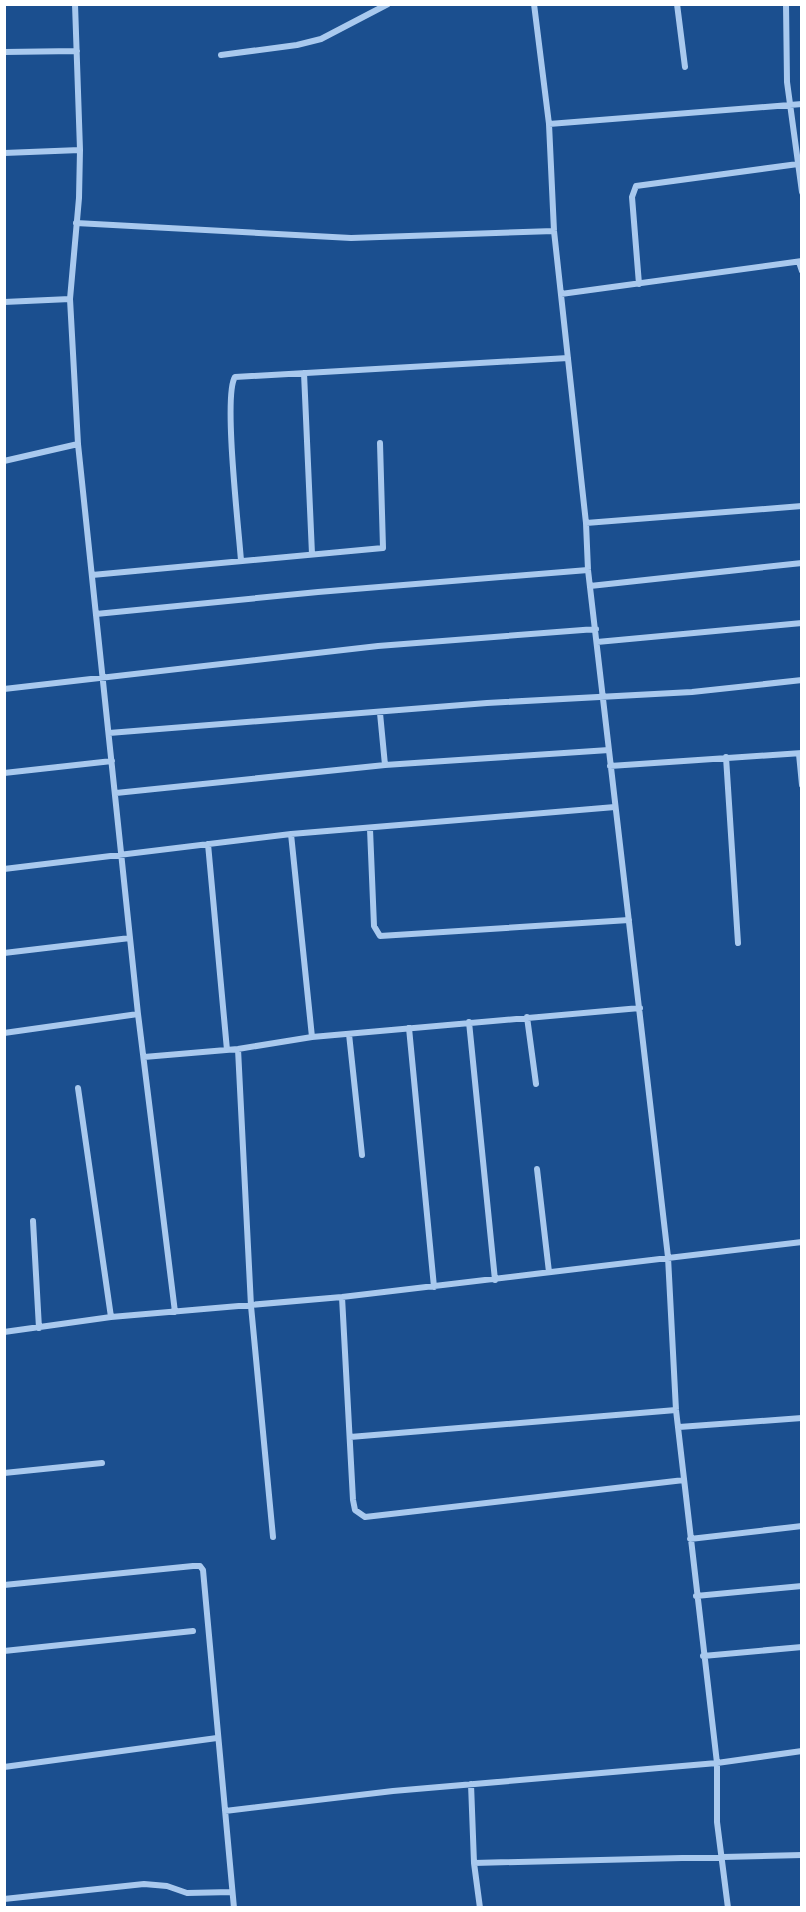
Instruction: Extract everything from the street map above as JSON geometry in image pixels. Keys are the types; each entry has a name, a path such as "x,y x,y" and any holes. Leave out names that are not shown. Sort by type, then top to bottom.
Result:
{"street":[{"path":"75,4 80,150 70,299 78,444 138,1014 175,1312"},
{"path":"221,55 297,45 321,39 388,4"},
{"path":"534,4 549,124 554,231 586,523 588,570 668,1257 676,1410 717,1763 717,1822 728,1908"},
{"path":"677,4 685,67"},
{"path":"786,4 787,82 801,192"},
{"path":"4,52 77,51"},
{"path":"549,124 801,104"},
{"path":"4,153 80,150"},
{"path":"639,284 632,198 636,186 798,164"},
{"path":"76,223 351,238 554,231"},
{"path":"561,294 800,262 801,271"},
{"path":"4,302 70,299"},
{"path":"241,561 231,411 232,381 241,374 304,373 568,358"},
{"path":"304,373 312,554"},
{"path":"92,575 382,548 380,443"},
{"path":"4,461 78,444"},
{"path":"586,523 801,506"},
{"path":"590,586 801,563"},
{"path":"96,614 318,592 588,570"},
{"path":"597,642 801,623"},
{"path":"4,689 378,646 596,628"},
{"path":"109,734 602,695 692,693 801,680"},
{"path":"380,712 385,765"},
{"path":"116,793 385,765 609,750"},
{"path":"610,766 800,753 801,785"},
{"path":"726,757 738,943"},
{"path":"4,773 112,761"},
{"path":"4,869 291,834 615,807"},
{"path":"370,829 374,926 380,936 629,920"},
{"path":"291,834 312,1037"},
{"path":"208,844 227,1050"},
{"path":"4,953 130,938"},
{"path":"144,1057 227,1050 312,1037 640,1008"},
{"path":"4,1033 138,1014"},
{"path":"527,1017 536,1084"},
{"path":"469,1022 495,1280"},
{"path":"410,1028 434,1287"},
{"path":"349,1034 362,1155"},
{"path":"238,1048 251,1306 273,1537"},
{"path":"78,1088 111,1317"},
{"path":"537,1169 549,1272"},
{"path":"33,1221 39,1328"},
{"path":"4,1332 111,1317 251,1306 434,1287 801,1242"},
{"path":"342,1297 353,1500 355,1510 365,1517 684,1480"},
{"path":"350,1437 676,1410"},
{"path":"679,1426 801,1418"},
{"path":"4,1473 102,1463"},
{"path":"690,1539 801,1526"},
{"path":"4,1585 200,1566 203,1569 234,1908"},
{"path":"696,1596 801,1586"},
{"path":"4,1651 193,1631"},
{"path":"703,1656 801,1647"},
{"path":"4,1767 217,1738"},
{"path":"225,1811 471,1784 717,1763 801,1751"},
{"path":"471,1784 474,1863 480,1908"},
{"path":"474,1863 801,1855"},
{"path":"4,1899 144,1884 167,1886 187,1893 232,1892"}]}
